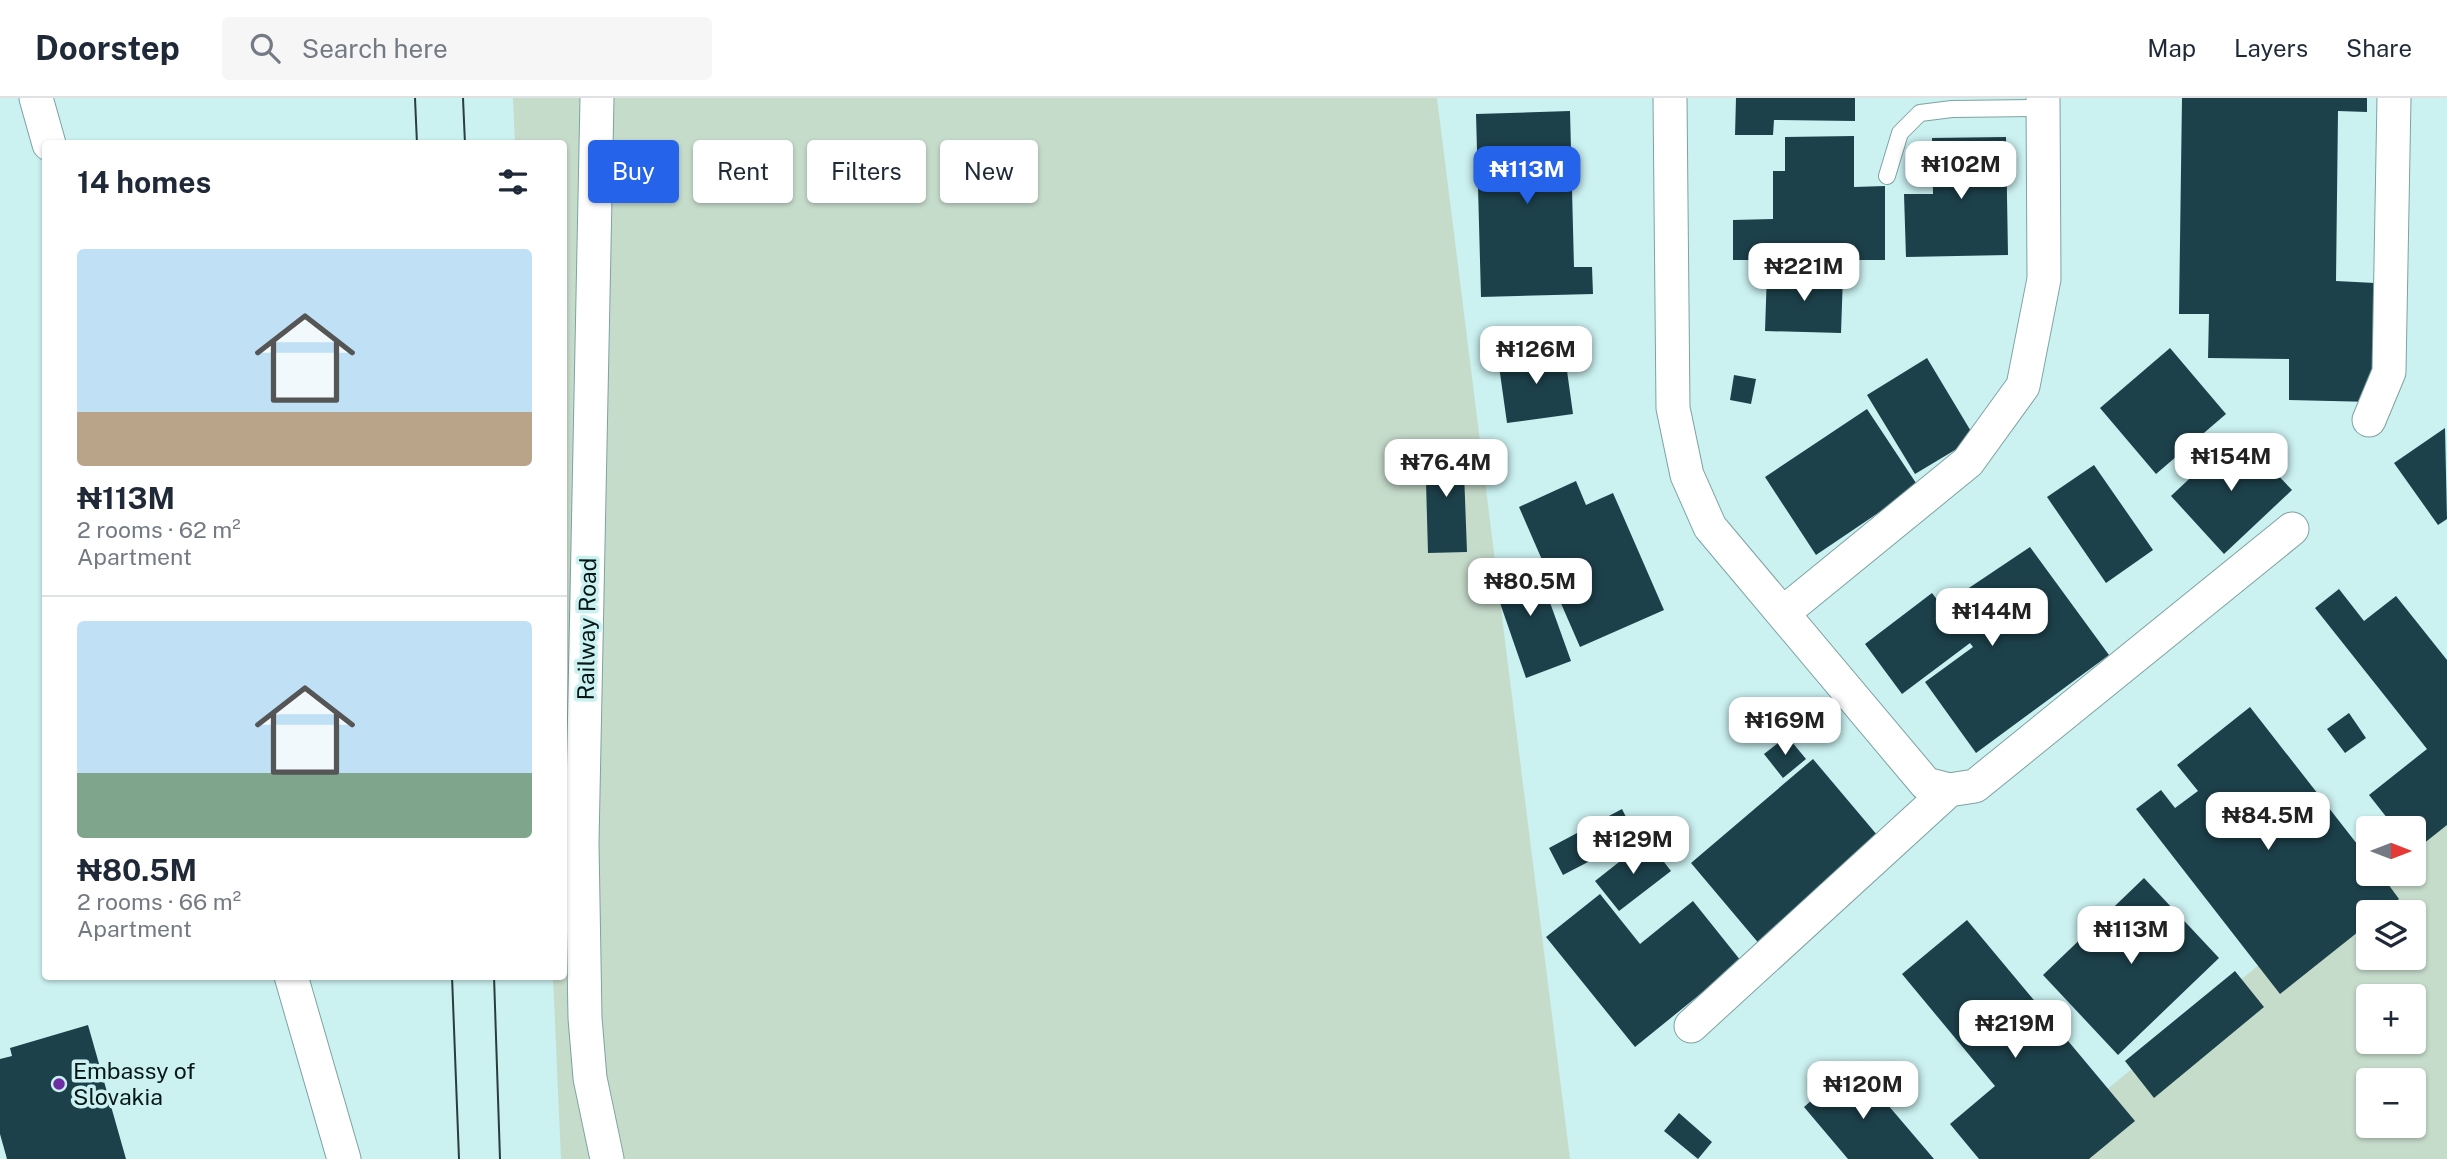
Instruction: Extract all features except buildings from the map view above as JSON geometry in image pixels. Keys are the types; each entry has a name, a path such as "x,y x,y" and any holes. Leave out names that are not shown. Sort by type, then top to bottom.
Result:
{"street":[{"path":"36,98 48,140"},
{"name":"Railway Road","path":"597,98 582,843 585,1018 590,1078 607,1159"},
{"path":"1670,98 1673,408 1687,475 1710,527 1926,784 1949,790 1975,786 2292,529"},
{"path":"2369,421 2389,372 2394,98"},
{"path":"1783,613 1968,462 2023,386 2044,279 2043,103"},
{"path":"1690,1026 1949,790"},
{"path":"292,980 344,1159"}],"lane":[{"path":"1887,176 1900,133 1920,113 2043,103"}],"green space":[{"path":"513,98 1437,98 1570,1159 561,1159 553,980 567,980 567,140 515,140"},
{"path":"2447,811 2447,1159 2022,1159 2356,885 2426,886 2426,828"}],"tram line":[{"path":"415,98 417,140"},
{"path":"463,98 465,140"},
{"path":"452,980 459,1159"},
{"path":"494,980 500,1159"}],"place":[{"name":"Embassy of Slovakia","path":"59,1084"}]}
